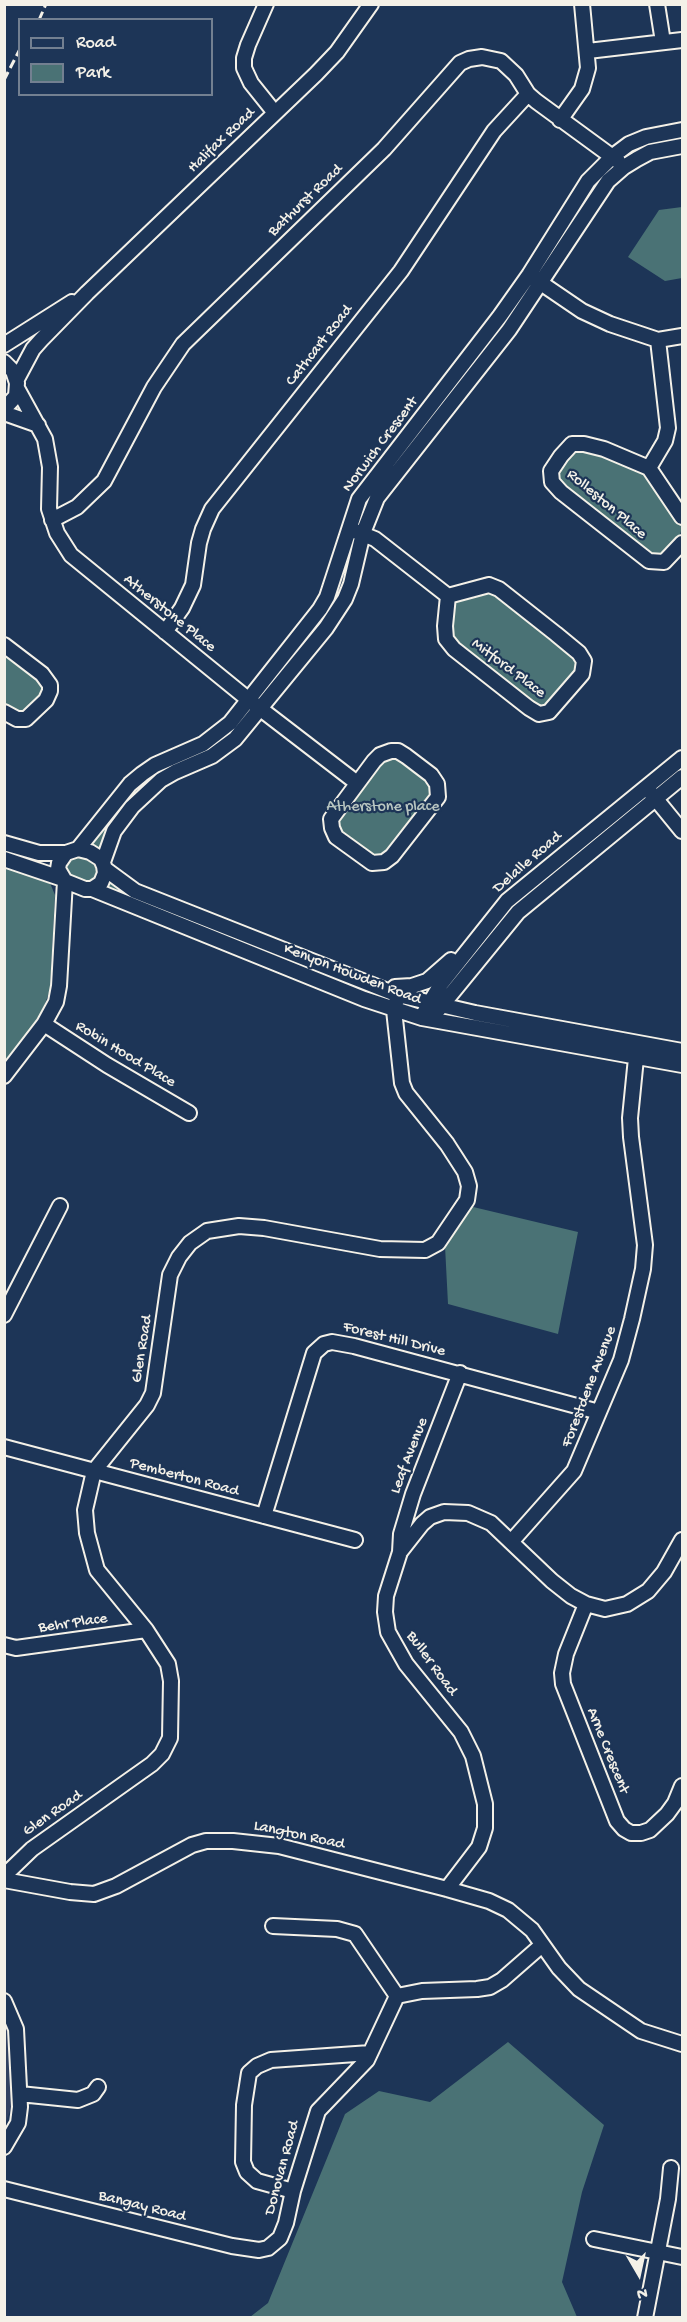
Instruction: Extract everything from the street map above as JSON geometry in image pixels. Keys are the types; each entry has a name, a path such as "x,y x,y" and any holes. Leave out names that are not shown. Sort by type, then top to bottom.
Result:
{"street":[{"path":"266,4 246,51 244,68 250,83 275,113"},
{"name":"Halifax Road","path":"4,411 12,403 17,383 33,349 87,293 330,59 371,4"},
{"path":"560,120 582,89 588,68 582,4"},
{"path":"657,4 663,42"},
{"path":"588,51 682,40"},
{"name":"Bathurst Road","path":"52,520 77,507 104,481 154,387 183,344 384,149 453,69 469,59 493,58 509,67 528,93 560,120 613,156 624,167"},
{"name":"Cathcart Road","path":"165,632 182,608 194,585 199,543 212,509 401,270 494,131 528,93"},
{"name":"Norwich Crescent","path":"72,851 130,784 142,774 155,765 203,744 230,723 320,609 327,597 347,529 364,490 469,358 529,275 588,181 613,156 629,144 646,137 682,130"},
{"name":"Norwich Crescent","path":"104,866 118,823 144,794 175,772 224,748 235,739 336,614 351,584 363,533 376,498 481,367 541,284 608,181 624,167 650,152 682,146"},
{"path":"529,275 582,311 600,320 658,340 682,336"},
{"name":"Halifax Road","path":"4,345 58,309 87,293"},
{"path":"658,340 668,428 650,468 682,517"},
{"path":"469,358 481,367"},
{"path":"4,362 14,371 17,383"},
{"name":"Atherstone Place","path":"17,383 49,453 48,498 52,520 63,545 71,555 249,700 357,783"},
{"path":"4,411 38,425"},
{"path":"406,437 418,446"},
{"name":"Rolleston Place","path":"650,468 604,449 578,443 568,447 556,462 550,475 552,482 561,492 649,561 664,562 682,543"},
{"path":"347,529 363,533 394,552 448,596"},
{"name":"Mitford Place","path":"479,586 495,586 579,653 584,664 582,674 553,709 544,714 533,712 450,645 446,639 445,626 448,596 479,586"},
{"path":"4,645 42,674 50,685 46,700 26,719 17,720 4,712"},
{"path":"398,751 431,776 437,784 436,800 392,856 384,862 367,861 336,837 332,828 333,814 357,783 380,755 398,751"},
{"name":"Delalle Road","path":"427,1020 466,952 507,901 682,758"},
{"name":"Delalle Road","path":"435,1004 461,982 518,912 682,777"},
{"path":"646,787 682,831"},
{"path":"63,912 86,888 101,883 104,866 96,855 72,851 39,853 10,845 8,860 86,888"},
{"path":"4,1076 44,1024 57,994 64,880 60,874 59,864 72,851"},
{"name":"Kenyon Howden Road","path":"104,866 135,891 378,988 401,991 435,1004 475,1013 682,1051"},
{"name":"Kenyon Howden Road","path":"86,888 394,1010 427,1020 682,1065"},
{"path":"401,991 427,981 454,957 466,952"},
{"path":"461,982 465,1000 475,1013"},
{"name":"Glen Road","path":"4,1878 32,1849 152,1764 167,1746 171,1728 170,1674 163,1656 146,1630 103,1579 94,1563 87,1533 85,1510 94,1471 151,1400 170,1275 179,1257 197,1237 215,1229 251,1227 380,1249 426,1250 438,1243 461,1210 469,1193 468,1179 447,1144 404,1088 394,1010 401,991"},
{"name":"Robin Hood Place","path":"44,1024 107,1065 189,1113"},
{"name":"Forestdene Avenue","path":"511,1542 574,1472 621,1360 644,1262 644,1229 631,1128 638,1042"},
{"path":"4,1315 60,1206"},
{"name":"Forest Hill Drive","path":"264,1516 314,1353 319,1346 332,1342 341,1343 599,1412"},
{"name":"Leaf Avenue","path":"400,1552 401,1534 413,1494 460,1373"},
{"name":"Pemberton Road","path":"4,1447 355,1540"},
{"name":"Buller Road","path":"447,1889 479,1847 485,1828 485,1804 473,1756 461,1732 406,1664 388,1632 385,1611 386,1596 400,1552 422,1524 435,1515 444,1512 468,1513 491,1524 552,1581 586,1604 605,1609 627,1604 655,1584 682,1540"},
{"name":"Arne Crescent","path":"586,1604 566,1654 562,1674 563,1684 617,1821 624,1829 632,1833 650,1830 667,1814 682,1786"},
{"name":"Behr Place","path":"4,1646 16,1648 146,1630"},
{"name":"Langton Road","path":"4,1878 70,1892 94,1894 116,1886 192,1845 206,1841 279,1846 447,1889 489,1901 508,1910 521,1919 559,1968 579,1989 611,2013 641,2031 682,2044"},
{"path":"273,1926 337,1929 355,1934 397,1996 422,1991 490,1987 502,1980 542,1945"},
{"name":"Donovan Road","path":"273,2246 280,2238 286,2223 293,2191 318,2111 355,2075 370,2053 397,1996"},
{"path":"4,2001 16,2029 20,2094 18,2123 4,2147"},
{"path":"293,2191 257,2181 247,2172 243,2162 245,2091 249,2073 257,2066 271,2060 370,2053"},
{"path":"20,2094 78,2100 93,2094 98,2087"},
{"path":"645,2318 668,2199 671,2168"},
{"name":"Bangay Road","path":"4,2189 232,2246 259,2250 273,2246"},
{"path":"594,2239 682,2257"}],"shaded area":[{"path":"5,2012 13,2096 5,2124"}],"green space":[{"path":"682,207 682,278 665,281 628,257 659,210"},
{"path":"579,447 642,467 682,527 678,543 664,557 654,558 587,508 558,480 558,469"},
{"path":"489,587 576,655 580,667 551,706 536,707 449,636 451,602"},
{"path":"4,648 38,675 48,690 25,717 5,707"},
{"path":"245,715 247,717 220,745 155,778 141,788 113,821 106,833 102,850 89,844 138,784"},
{"name":"Atherstone place","path":"391,754 432,780 434,795 387,856 373,858 339,832 336,815 384,756"},
{"path":"74,857 86,859 94,865 97,871 94,879 79,881 67,874 65,863"},
{"path":"5,866 50,883 55,895 50,990 42,1012 5,1067"},
{"path":"111,881 385,996 385,998 383,1000 107,888"},
{"path":"469,1206 578,1232 558,1334 448,1304 445,1246"},
{"path":"508,2042 604,2125 582,2192 562,2282 577,2317 250,2317 268,2303 345,2114 379,2091 430,2102"}],"railway":[{"path":"40,18 46,4"},
{"path":"4,80 18,53"}]}
